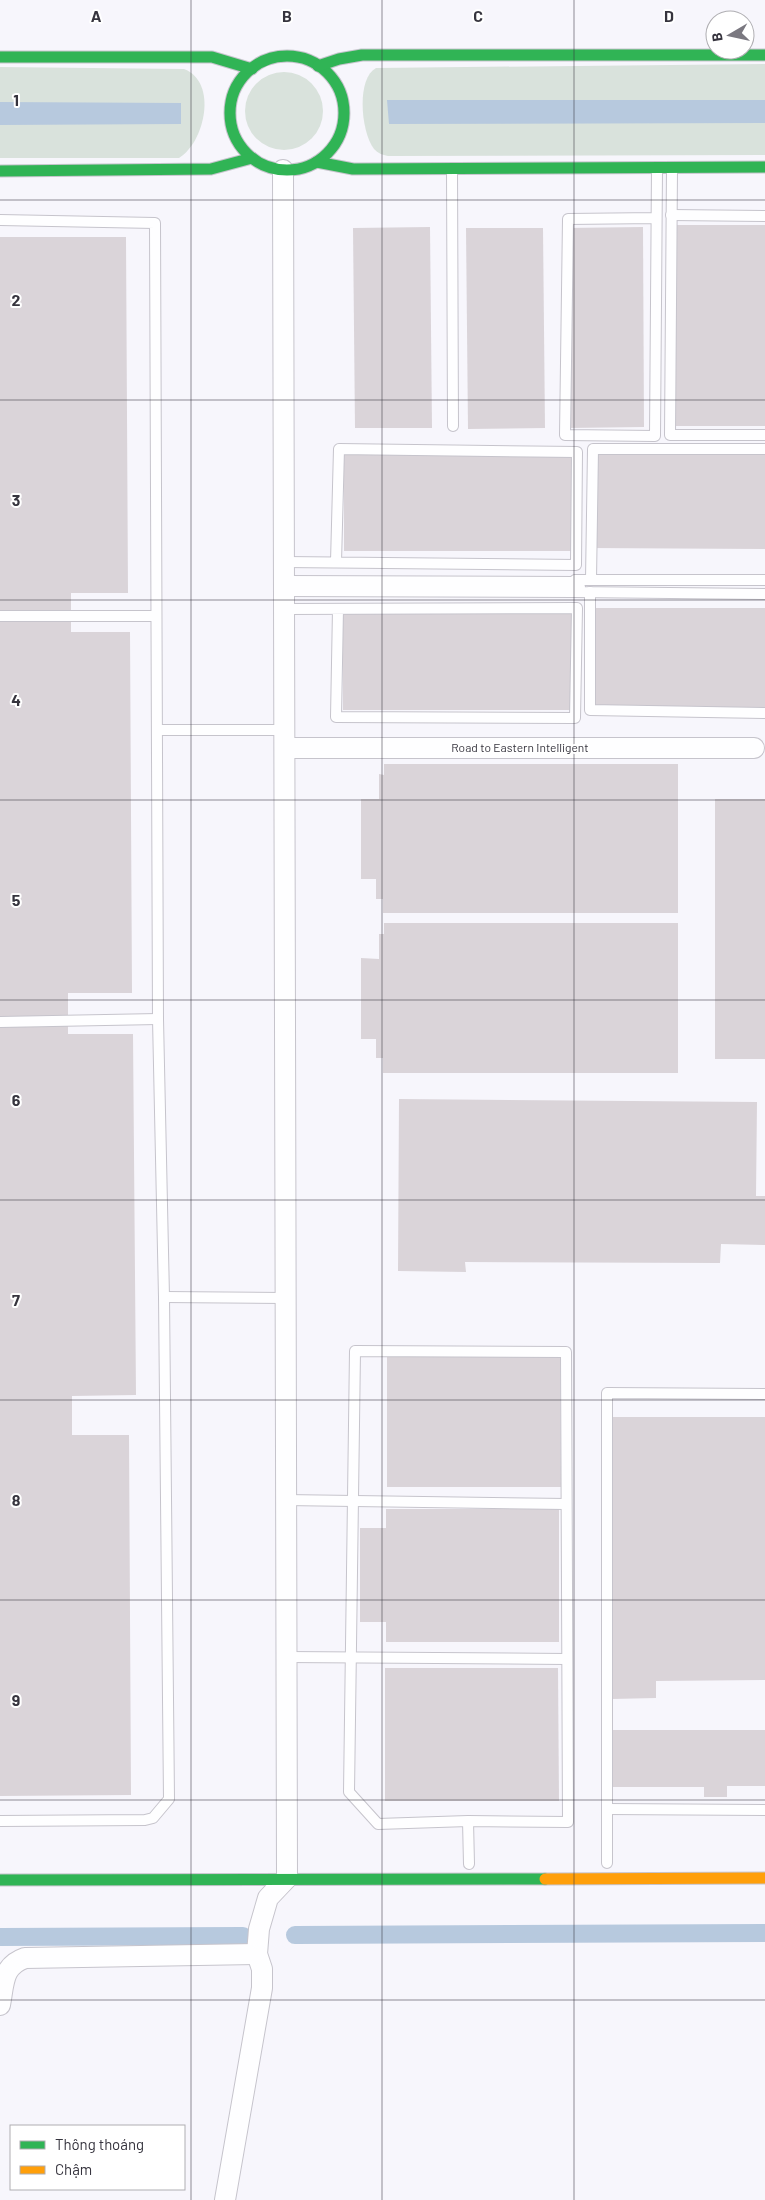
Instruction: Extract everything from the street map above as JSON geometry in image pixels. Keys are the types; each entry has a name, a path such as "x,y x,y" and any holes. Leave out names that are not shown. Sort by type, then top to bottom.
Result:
{"main road":[{"path":"318,66 338,59 362,55 765,55"},
{"path":"286,56 304,59 318,66 327,73 338,88 344,114 341,132 337,141 326,155 304,168 283,170 263,165 244,150 235,136 230,112 236,88 252,69 268,60 286,56"},
{"path":"0,57 218,57 252,69"},
{"path":"0,171 212,169 252,158"},
{"path":"317,162 348,169 765,167"},
{"path":"0,1880 287,1868 765,1878"}],"street":[{"path":"225,2200 262,1988 262,1969 258,1954 259,1929 268,1898 287,1868 283,170"},
{"path":"284,586 585,586"},
{"name":"Road to Eastern Intelligent","path":"285,739 754,748"},
{"path":"0,2006 8,1968 14,1962 25,1958 258,1954"}],"lane":[{"path":"452,168 453,426"},
{"path":"656,218 568,219 566,435 655,436 657,168"},
{"path":"672,168 670,435 765,435"},
{"path":"671,215 765,216"},
{"path":"0,220 155,223 158,1018 164,1298 169,1799 153,1818 145,1820 0,1821"},
{"path":"284,562 576,566 577,452 339,449 336,562"},
{"path":"765,449 593,449 585,586 590,710 765,713"},
{"path":"585,586 765,580"},
{"path":"585,586 765,594"},
{"path":"285,609 577,608 575,718 336,717 338,609"},
{"path":"0,616 156,616"},
{"path":"158,730 285,739"},
{"path":"0,1022 158,1018"},
{"path":"164,1298 285,1298"},
{"path":"354,1351 566,1352 566,1504 568,1822 468,1821 378,1824 349,1792 354,1351"},
{"path":"607,1863 607,1394 765,1394"},
{"path":"285,1500 566,1504"},
{"path":"286,1657 567,1659"},
{"path":"607,1809 765,1810"},
{"path":"468,1821 469,1864"}],"shaded area":[{"path":"765,64 765,155 388,156 380,154 374,149 366,131 364,119 363,94 365,83 376,68"},
{"path":"0,67 184,69 195,76 201,86 204,112 201,126 196,139 179,158 0,158"},
{"path":"284,72 299,75 316,89 320,96 323,111 320,126 306,143 299,147 284,150 269,147 252,133 248,126 245,111 248,96 262,79 269,75"}],"water":[{"path":"387,100 765,100 765,123 389,124"},
{"path":"0,102 181,103 181,124 0,125"}],"building":[{"path":"674,225 765,225 765,426 675,426"},
{"path":"430,227 432,428 355,428 353,228"},
{"path":"643,227 644,427 568,428 566,228"},
{"path":"466,228 543,228 545,428 468,429"},
{"path":"0,237 126,237 128,593 71,593 71,632 130,632 132,993 68,993 68,1034 133,1034 136,1395 72,1396 72,1435 129,1435 131,1795 0,1796"},
{"path":"588,447 765,448 765,549 588,548"},
{"path":"344,452 574,453 574,551 344,551"},
{"path":"591,608 765,608 765,709 591,709"},
{"path":"343,611 573,612 573,710 343,710"},
{"path":"384,764 678,764 678,913 383,913 383,899 376,899 376,879 361,879 361,799 379,799 379,774 384,775"},
{"path":"715,799 765,799 765,1059 715,1059"},
{"path":"384,923 678,923 678,1073 383,1073 383,1058 376,1058 376,1039 361,1039 361,958 379,959 379,934 384,934"},
{"path":"399,1099 757,1102 756,1196 765,1196 765,1245 721,1244 720,1263 465,1262 466,1272 398,1271"},
{"path":"387,1353 560,1353 561,1487 387,1487"},
{"path":"611,1417 765,1417 765,1680 656,1681 656,1698 612,1699"},
{"path":"386,1509 559,1509 559,1642 386,1642 386,1622 360,1622 360,1528 386,1528"},
{"path":"385,1668 558,1668 559,1801 385,1801"},
{"path":"610,1730 765,1730 765,1786 727,1786 727,1797 704,1797 704,1787 609,1787"}],"waterway":[{"path":"295,1935 765,1933"},
{"path":"0,1937 243,1936"}],"traffic: fast":[{"path":"318,66 339,59 362,55 765,55"},
{"path":"287,56 309,61 327,73 339,91 344,113 339,135 327,153 309,165 287,170 265,165 247,153 235,135 230,113 235,91 247,73 265,61 287,56"},
{"path":"0,57 212,57 252,69"},
{"path":"0,171 211,169 252,158"},
{"path":"317,162 353,169 765,167"},
{"path":"0,1880 545,1879"}],"traffic: slow":[{"path":"545,1879 765,1878"}]}
